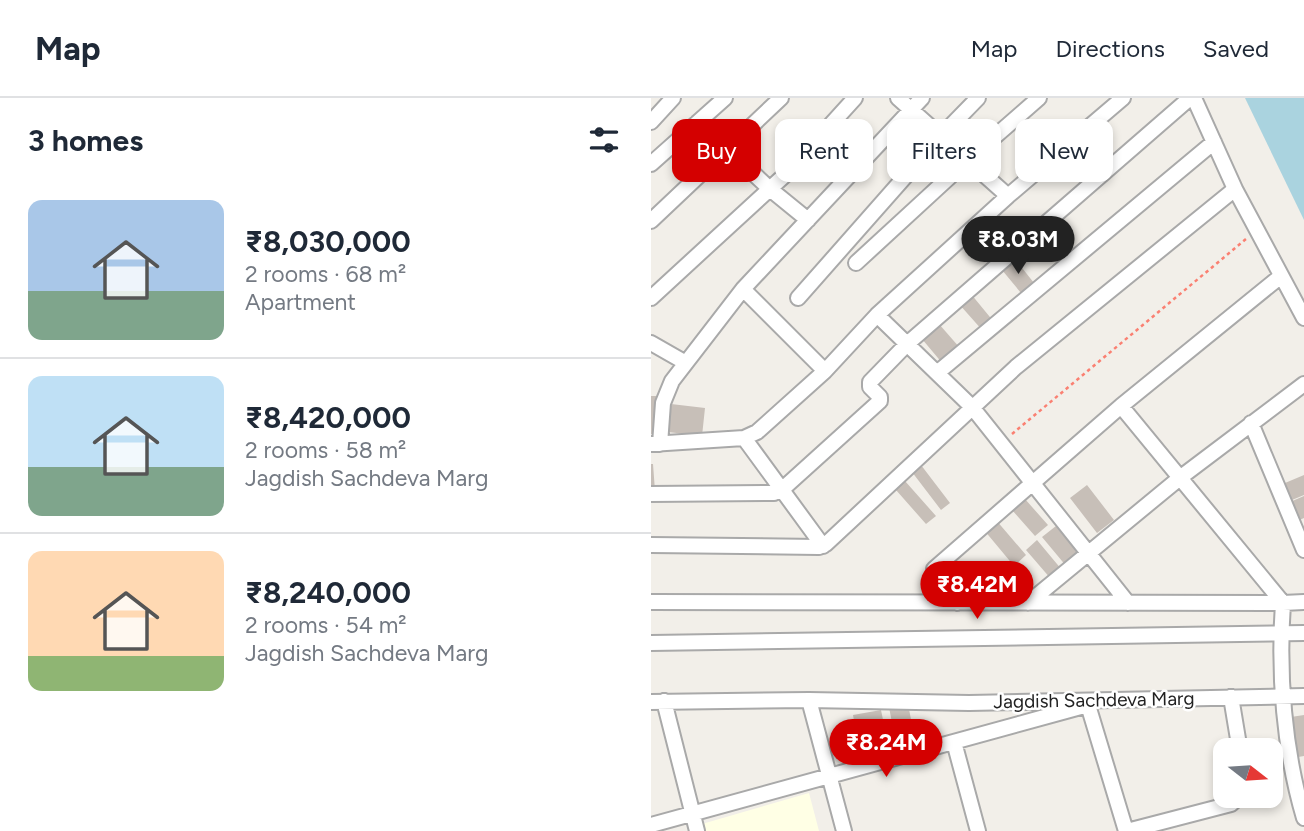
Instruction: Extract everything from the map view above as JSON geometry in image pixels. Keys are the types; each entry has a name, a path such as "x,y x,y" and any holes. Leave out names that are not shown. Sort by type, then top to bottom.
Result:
{"street":[{"path":"651,121 673,98"},
{"path":"701,119 725,98"},
{"path":"760,119 781,98"},
{"path":"651,298 770,189 855,98"},
{"path":"898,98 921,119"},
{"path":"922,98 743,289 686,362 667,392 656,444 744,438 757,432 825,371 877,315 1008,196 1123,98"},
{"path":"958,119 978,98"},
{"path":"1001,131 1039,98"},
{"path":"651,494 780,490 880,401 880,397 870,387 870,382 907,344 1192,98 1235,189 1304,318"},
{"path":"937,373 1214,142"},
{"path":"651,164 672,145"},
{"path":"761,181 808,219"},
{"path":"651,220 693,182"},
{"path":"798,298 900,182"},
{"path":"856,263 943,182"},
{"path":"993,182 1008,196"},
{"path":"651,545 823,546 1027,358 1235,189"},
{"path":"957,603 934,569 1121,407 1281,276"},
{"path":"743,289 825,371"},
{"path":"877,315 972,407 1034,483 1087,555 1128,603"},
{"path":"651,343 686,362"},
{"path":"1028,603 1181,478 1304,384"},
{"path":"1121,407 1283,603 1281,633 1284,696 1304,818"},
{"path":"1251,423 1304,550"},
{"path":"744,438 823,546"},
{"path":"651,602 1304,602"},
{"path":"651,643 1304,633"},
{"name":"Jagdish Sachdeva Marg","path":"658,702 810,700 969,703 1304,696"},
{"path":"1231,697 1238,738"},
{"path":"651,825 1112,698"},
{"path":"810,700 844,831"},
{"path":"658,702 697,831"},
{"path":"1089,705 1126,831 1215,808"},
{"path":"954,742 978,831"}],"path":[{"path":"1002,443 1257,230"}],"shaded area":[{"path":"809,793 819,831 704,831 702,824"}],"water":[{"path":"1245,98 1304,98 1304,220"}],"building":[{"path":"1015,259 1034,283 1021,293 1002,270"},
{"path":"971,294 994,322 983,331 959,304"},
{"path":"939,324 960,348 943,364 922,339"},
{"path":"651,396 663,396 661,434 651,434"},
{"path":"671,404 705,408 702,436 668,432"},
{"path":"653,464 655,491 651,491"},
{"path":"921,465 950,503 941,510 912,472"},
{"path":"1304,475 1304,495 1292,500 1285,483"},
{"path":"905,481 936,516 926,524 896,490"},
{"path":"1087,485 1114,520 1097,533 1070,498"},
{"path":"1304,496 1304,518 1297,521 1290,502"},
{"path":"1025,499 1048,525 1035,536 1012,510"},
{"path":"996,520 1026,555 1014,566 984,530"},
{"path":"1056,526 1080,555 1067,567 1042,537"},
{"path":"1037,540 1062,570 1051,579 1026,550"},
{"path":"908,704 916,745 897,749 889,707"},
{"path":"881,710 888,744 859,749 853,715"},
{"path":"1304,715 1304,756 1298,757 1291,717"}]}
